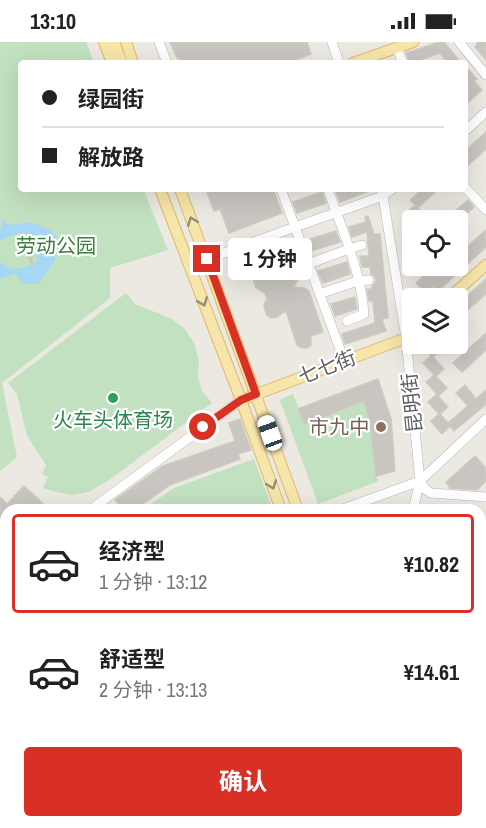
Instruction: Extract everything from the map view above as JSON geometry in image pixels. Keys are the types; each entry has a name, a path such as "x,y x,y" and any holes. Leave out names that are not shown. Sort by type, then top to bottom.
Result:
{"main road":[{"path":"104,42 111,60"},
{"path":"114,42 121,60"},
{"path":"126,42 132,60"},
{"path":"362,60 413,42"},
{"path":"160,192 241,400 278,504"},
{"path":"181,192 296,504"},
{"path":"460,288 486,265"},
{"name":"七七街","path":"241,400 402,338"}],"street":[{"path":"159,42 166,60"},
{"path":"332,42 338,60"},
{"path":"459,42 486,75"},
{"path":"397,48 401,60"},
{"path":"468,128 486,112"},
{"path":"468,190 486,210"},
{"path":"282,192 344,360"},
{"path":"329,192 349,249 364,314 347,321"},
{"path":"189,266 336,213 382,193"},
{"name":"昆明街","path":"382,193 402,298"},
{"path":"308,264 362,245"},
{"path":"325,292 358,281 369,280"},
{"name":"昆明街","path":"410,354 420,482 414,504"},
{"path":"98,504 241,400"},
{"path":"357,504 420,482 486,419"},
{"path":"420,482 424,489 431,493 486,497"}],"green space":[{"name":"劳动公园","path":"0,42 86,42 93,60 18,60 18,192 144,192 168,250 110,268 110,298 2,383 17,457 0,471"},
{"name":"火车头体育场","path":"126,293 135,304 172,319 184,328 194,343 199,361 198,377 202,391 212,403 112,478 89,492 73,495 43,488 48,477 42,474 46,465 27,436 17,394 8,383"},
{"path":"293,394 305,424 364,401 371,430 376,476 379,481 318,504 280,400"},
{"path":"254,459 271,504 151,504 174,488"}],"water":[{"path":"4,220 11,225 31,222 51,230 58,240 54,262 38,284 23,284 15,273 0,279 0,262 14,269 29,266 38,260 32,239 28,234 16,234 0,241 0,230"}],"building":[{"path":"170,42 307,42 311,54 296,60 180,60 179,57 177,58"},
{"path":"444,42 459,60 446,60 440,53 419,60 409,60 406,53"},
{"path":"478,42 486,42 486,60 475,47"},
{"path":"468,69 477,79 474,81 482,90 468,102"},
{"path":"486,132 486,149 468,165 468,148"},
{"path":"207,192 274,192 282,213 229,233 220,209 214,211"},
{"path":"322,192 326,203 297,213 293,202"},
{"path":"336,192 367,192 340,202"},
{"path":"419,192 435,192 418,208 410,200"},
{"path":"468,200 474,207 468,213 468,210 456,210"},
{"path":"415,205 420,210 409,210"},
{"path":"368,216 374,234 380,234 388,318 382,319 386,331 345,344 342,334 375,323 373,301 369,301 367,289 372,289 376,279 371,274 370,267 362,267 360,258 360,256 369,256 367,232 352,237 349,227 366,222 365,217"},
{"path":"486,230 486,247 468,264 468,246"},
{"path":"336,231 340,242 311,251 307,240"},
{"path":"17,238 31,249 33,267"},
{"path":"289,262 300,268 301,275 293,287 309,291 323,332 311,336 311,345 307,348 297,345 286,311 277,317 271,318 267,315 264,307 267,299 265,293 256,288 254,282 255,277 260,273 271,272 274,276 282,273 282,268"},
{"path":"347,262 350,274 323,283 318,271"},
{"path":"423,276 454,276 441,288 433,286 421,288 416,283"},
{"path":"486,279 486,294 468,309 468,295"},
{"path":"355,297 357,309 335,316 331,304"},
{"path":"486,333 486,350 462,372 453,363 463,354 468,354 468,349"},
{"path":"429,354 436,354 433,357 444,369 436,376 447,388 438,396 448,407 440,414 448,423 468,406 456,393 465,385 476,399 486,390 486,404 454,431 450,426 442,434 431,421 439,414 428,402 437,394 426,382 434,375 423,363 431,356"},
{"name":"市九中","path":"378,379 391,419 395,471 376,476 371,430 364,401 305,424 298,409"},
{"path":"240,419 251,450 238,454 240,459 170,485 143,504 118,504 115,500 163,466 235,441 229,423"},
{"path":"475,456 486,468 486,481 477,490 450,488 446,482"},
{"path":"24,486 44,504 7,504"},
{"path":"0,497 7,504 0,504"}],"place":[{"name":"火车头体育场","path":"113,398"},
{"name":"市九中","path":"381,427"}],"route":[{"path":"203,427 241,400 256,394 207,259"}]}
